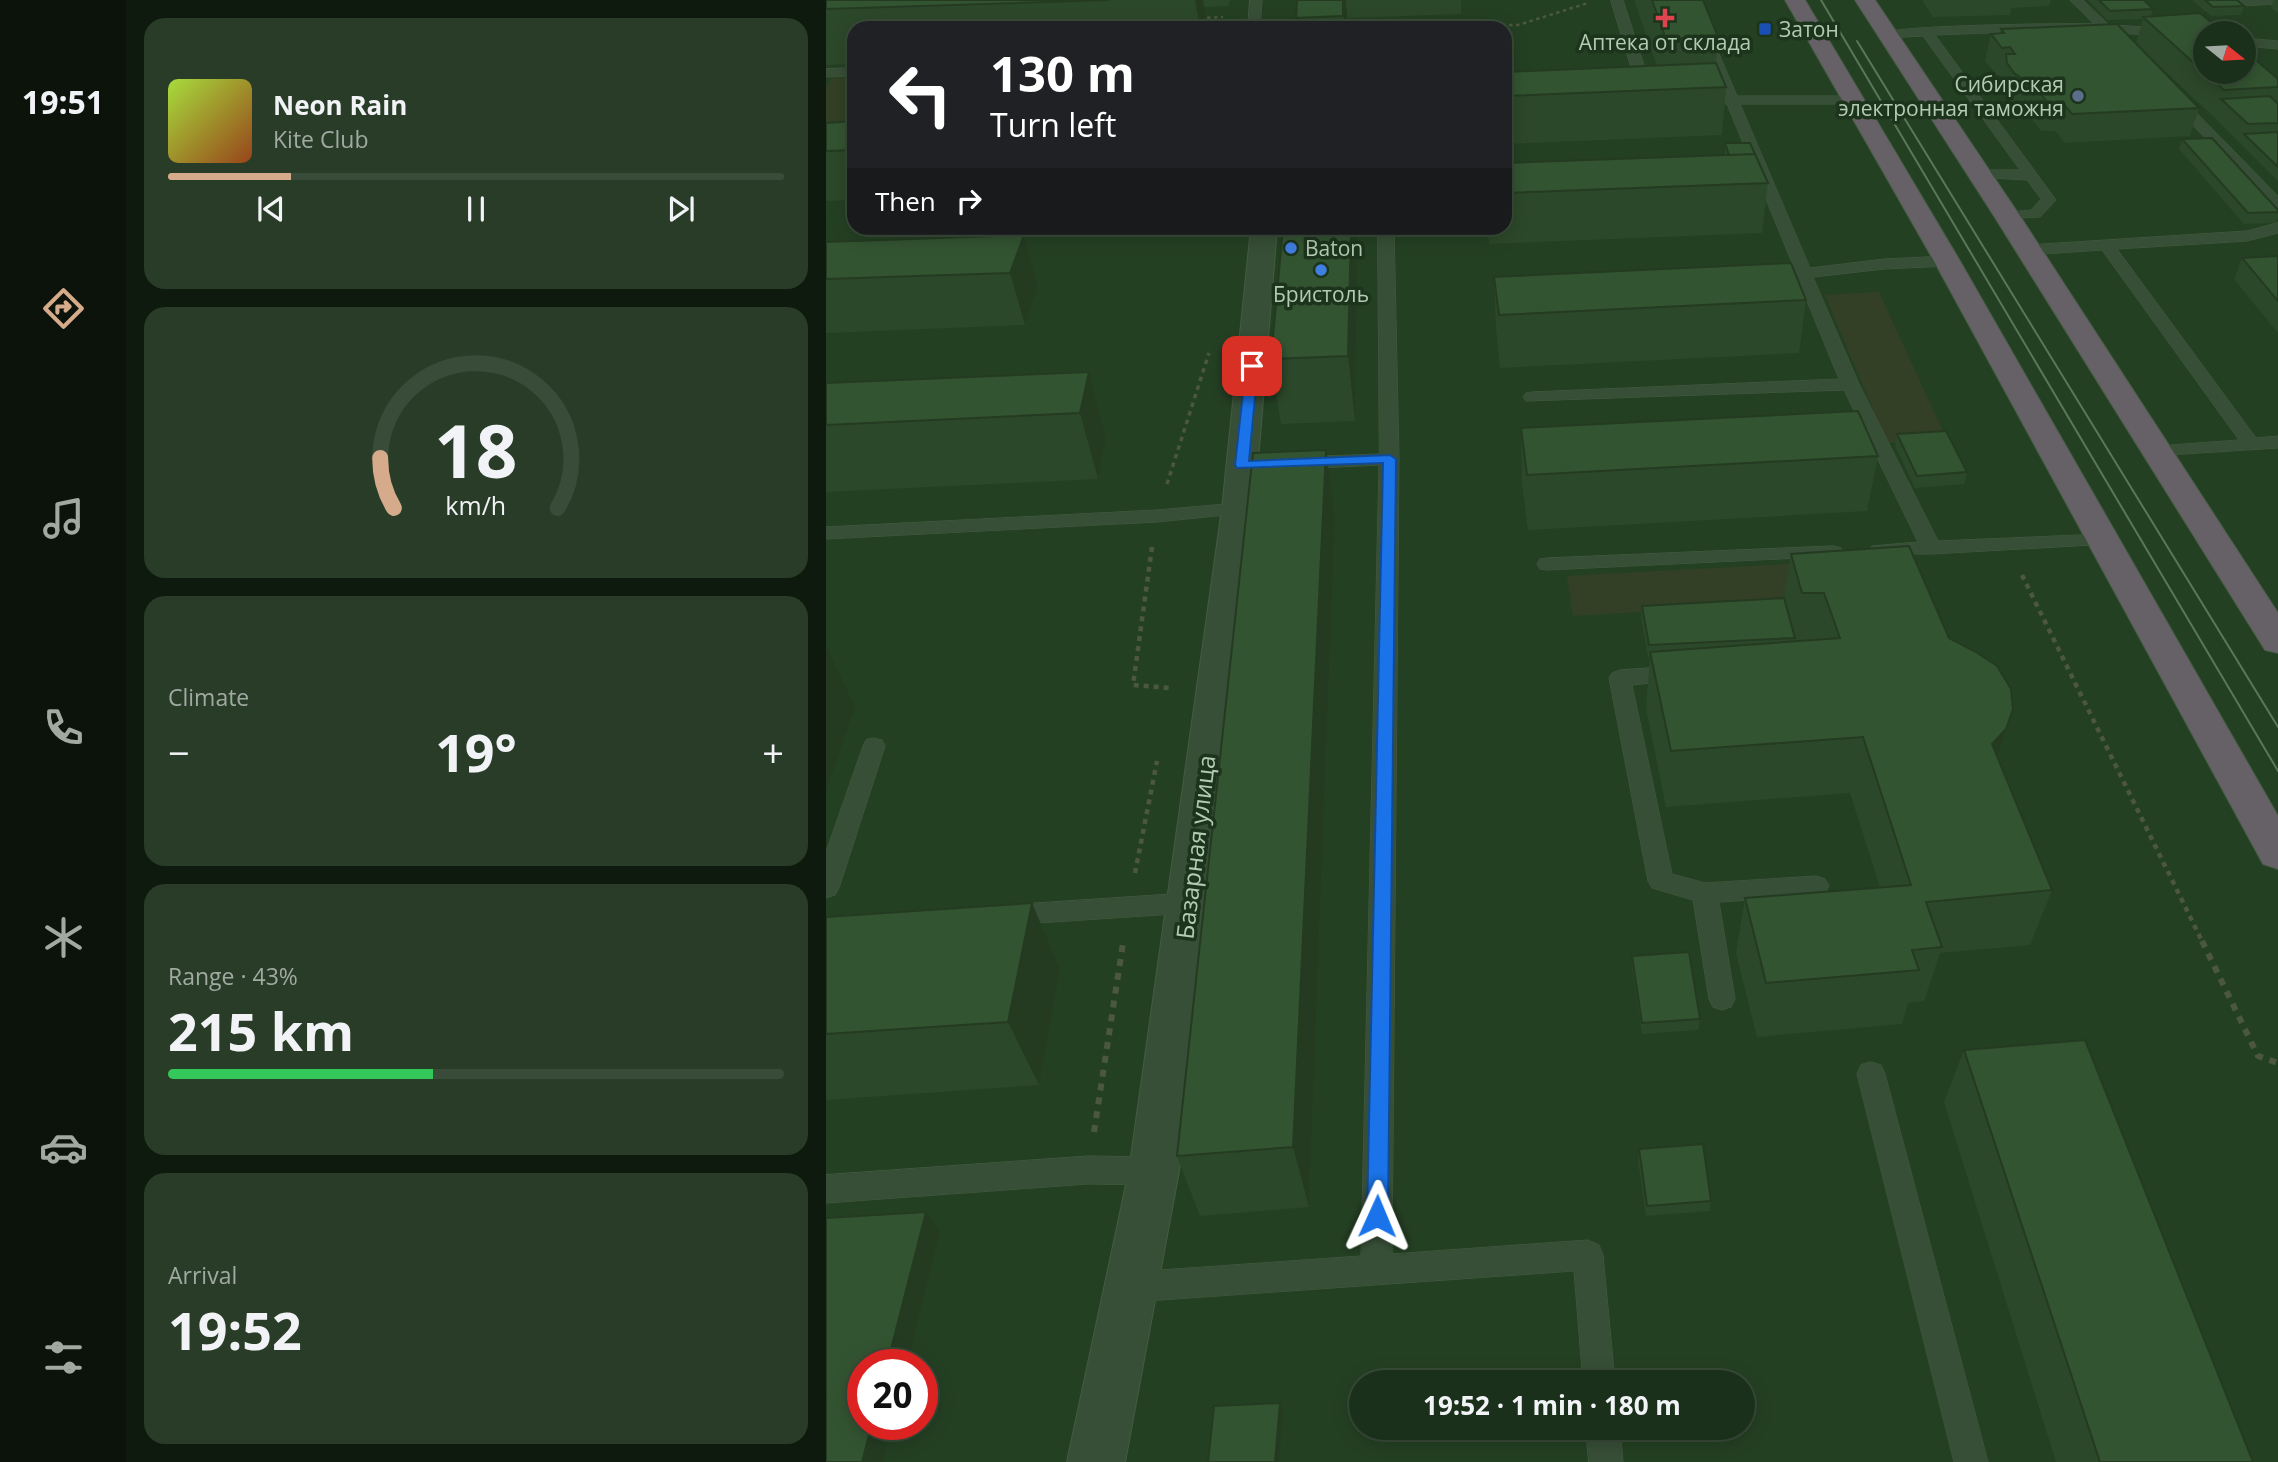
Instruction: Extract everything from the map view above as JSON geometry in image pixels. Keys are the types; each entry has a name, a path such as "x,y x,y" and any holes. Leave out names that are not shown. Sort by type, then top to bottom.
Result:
{"highway":[{"path":"1795,0 1947,261 2278,853"},
{"path":"1865,0 1980,174 2278,641"}],"street":[{"name":"Базарная улица","path":"1096,1462 1154,1171 1238,509 1248,465 1264,235"}],"lane":[{"path":"1255,21 1256,0"},
{"path":"1617,0 1650,103 1663,102"},
{"path":"1690,0 1850,384 1931,548"},
{"path":"2076,0 2126,49"},
{"path":"2241,2 2278,1"},
{"path":"1885,34 2064,26 2193,35"},
{"path":"1926,32 2049,201 2035,214 2007,216"},
{"path":"2256,43 2278,45"},
{"path":"826,73 847,72"},
{"path":"2164,88 2278,204"},
{"path":"1705,101 1855,100"},
{"path":"1980,174 2033,176"},
{"path":"2027,250 2247,236 2278,228"},
{"path":"1376,1270 1390,459 1386,235"},
{"path":"2106,244 2251,444"},
{"path":"1779,275 1884,264 1947,261"},
{"path":"1532,397 1850,384"},
{"path":"2158,452 2278,442"},
{"path":"1282,463 1390,459"},
{"path":"826,533 1157,516 1238,509"},
{"path":"1547,564 2103,540"},
{"path":"1698,673 1620,678 1661,881 1705,893 1816,886"},
{"path":"826,888 874,746"},
{"path":"1705,893 1722,999"},
{"path":"989,916 1189,903"},
{"path":"1871,1073 1971,1462"},
{"path":"826,1189 1088,1170 1154,1171"},
{"path":"1132,1287 1588,1255 1598,1370"},
{"path":"1604,1440 1606,1462"}],"path":[{"path":"1518,25 1599,0"},
{"path":"1192,18 1239,21"},
{"path":"1169,702 1171,688 1133,685 1157,516 1211,348"},
{"path":"2008,546 2258,1056 2278,1063"},
{"path":"1088,1170 1128,907 1158,757"}],"green space":[{"path":"832,78 847,78 847,144 826,145 826,88"},
{"path":"1879,292 1947,440 1887,443 1825,295"},
{"path":"1791,564 1803,602 1573,616 1567,576"}],"building":[{"path":"826,0 1109,0 826,9"},
{"path":"1297,0 1343,0 1343,16 1296,18"},
{"path":"1652,0 1703,0 1718,37 1666,39"},
{"path":"2099,0 2144,0 2153,9 2110,11"},
{"path":"2205,0 2237,0 2244,6 2213,7"},
{"path":"2200,13 2210,21 2193,21 2193,62 2143,17"},
{"path":"2117,24 2199,108 2072,114 2062,102 2048,103 2036,88 2044,88 2038,81 2028,82 2014,73 2007,63 2006,54 2015,54 2010,47 2002,48 1991,34 2004,33 2001,29"},
{"path":"2256,60 2278,79 2278,87 2224,90 2217,84 2256,84"},
{"path":"1716,63 1726,87 1512,96 1512,72"},
{"path":"2270,96 2278,104 2278,123 2248,124 2221,99"},
{"path":"847,122 847,150 826,151 826,123"},
{"path":"2278,132 2278,167 2244,134"},
{"path":"2212,138 2278,212 2248,213 2182,139"},
{"path":"1725,143 1750,143 1755,154 1729,155"},
{"path":"1755,154 1768,183 1512,193 1512,163"},
{"path":"1024,235 1010,273 826,279 826,242"},
{"path":"1282,235 1351,235 1348,356 1271,359"},
{"path":"2278,256 2278,301 2242,258"},
{"path":"1791,263 1806,300 1499,315 1494,277"},
{"path":"1089,372 1080,413 826,425 826,383"},
{"path":"1858,411 1878,456 1527,475 1521,428"},
{"path":"1946,431 1967,472 1917,476 1897,434"},
{"path":"1326,450 1293,1147 1177,1156 1253,453"},
{"path":"1909,546 1949,638 1997,666 2011,689 2013,709 2006,729 1992,744 2052,890 1926,902 1942,947 1912,950 1919,970 1766,983 1745,898 1911,885 1863,737 1671,751 1650,652 1840,638 1824,593 1802,593 1791,554"},
{"path":"1784,598 1795,638 1649,645 1642,606"},
{"path":"1032,903 1008,1022 826,1034 826,917"},
{"path":"1689,952 1700,1019 1642,1023 1632,956"},
{"path":"2085,1040 2253,1462 2100,1462 1964,1050"},
{"path":"1703,1144 1711,1201 1647,1206 1639,1149"},
{"path":"926,1212 891,1349 847,1349 847,1440 868,1440 862,1462 826,1462 826,1218"},
{"path":"1280,1403 1275,1462 1208,1462 1214,1406"}],"tram line":[{"path":"1821,0 2278,771"},
{"path":"1857,41 2278,727"}],"place":[{"name":"Аптека от склада","path":"1665,18"},
{"name":"Затон","path":"1765,29"},
{"name":"Сибирская электронная таможня","path":"2078,96"},
{"name":"Baton","path":"1291,248"},
{"name":"Бристоль","path":"1321,270"}],"route":[{"path":"1252,366 1242,465 1390,459 1377,1216"}]}
